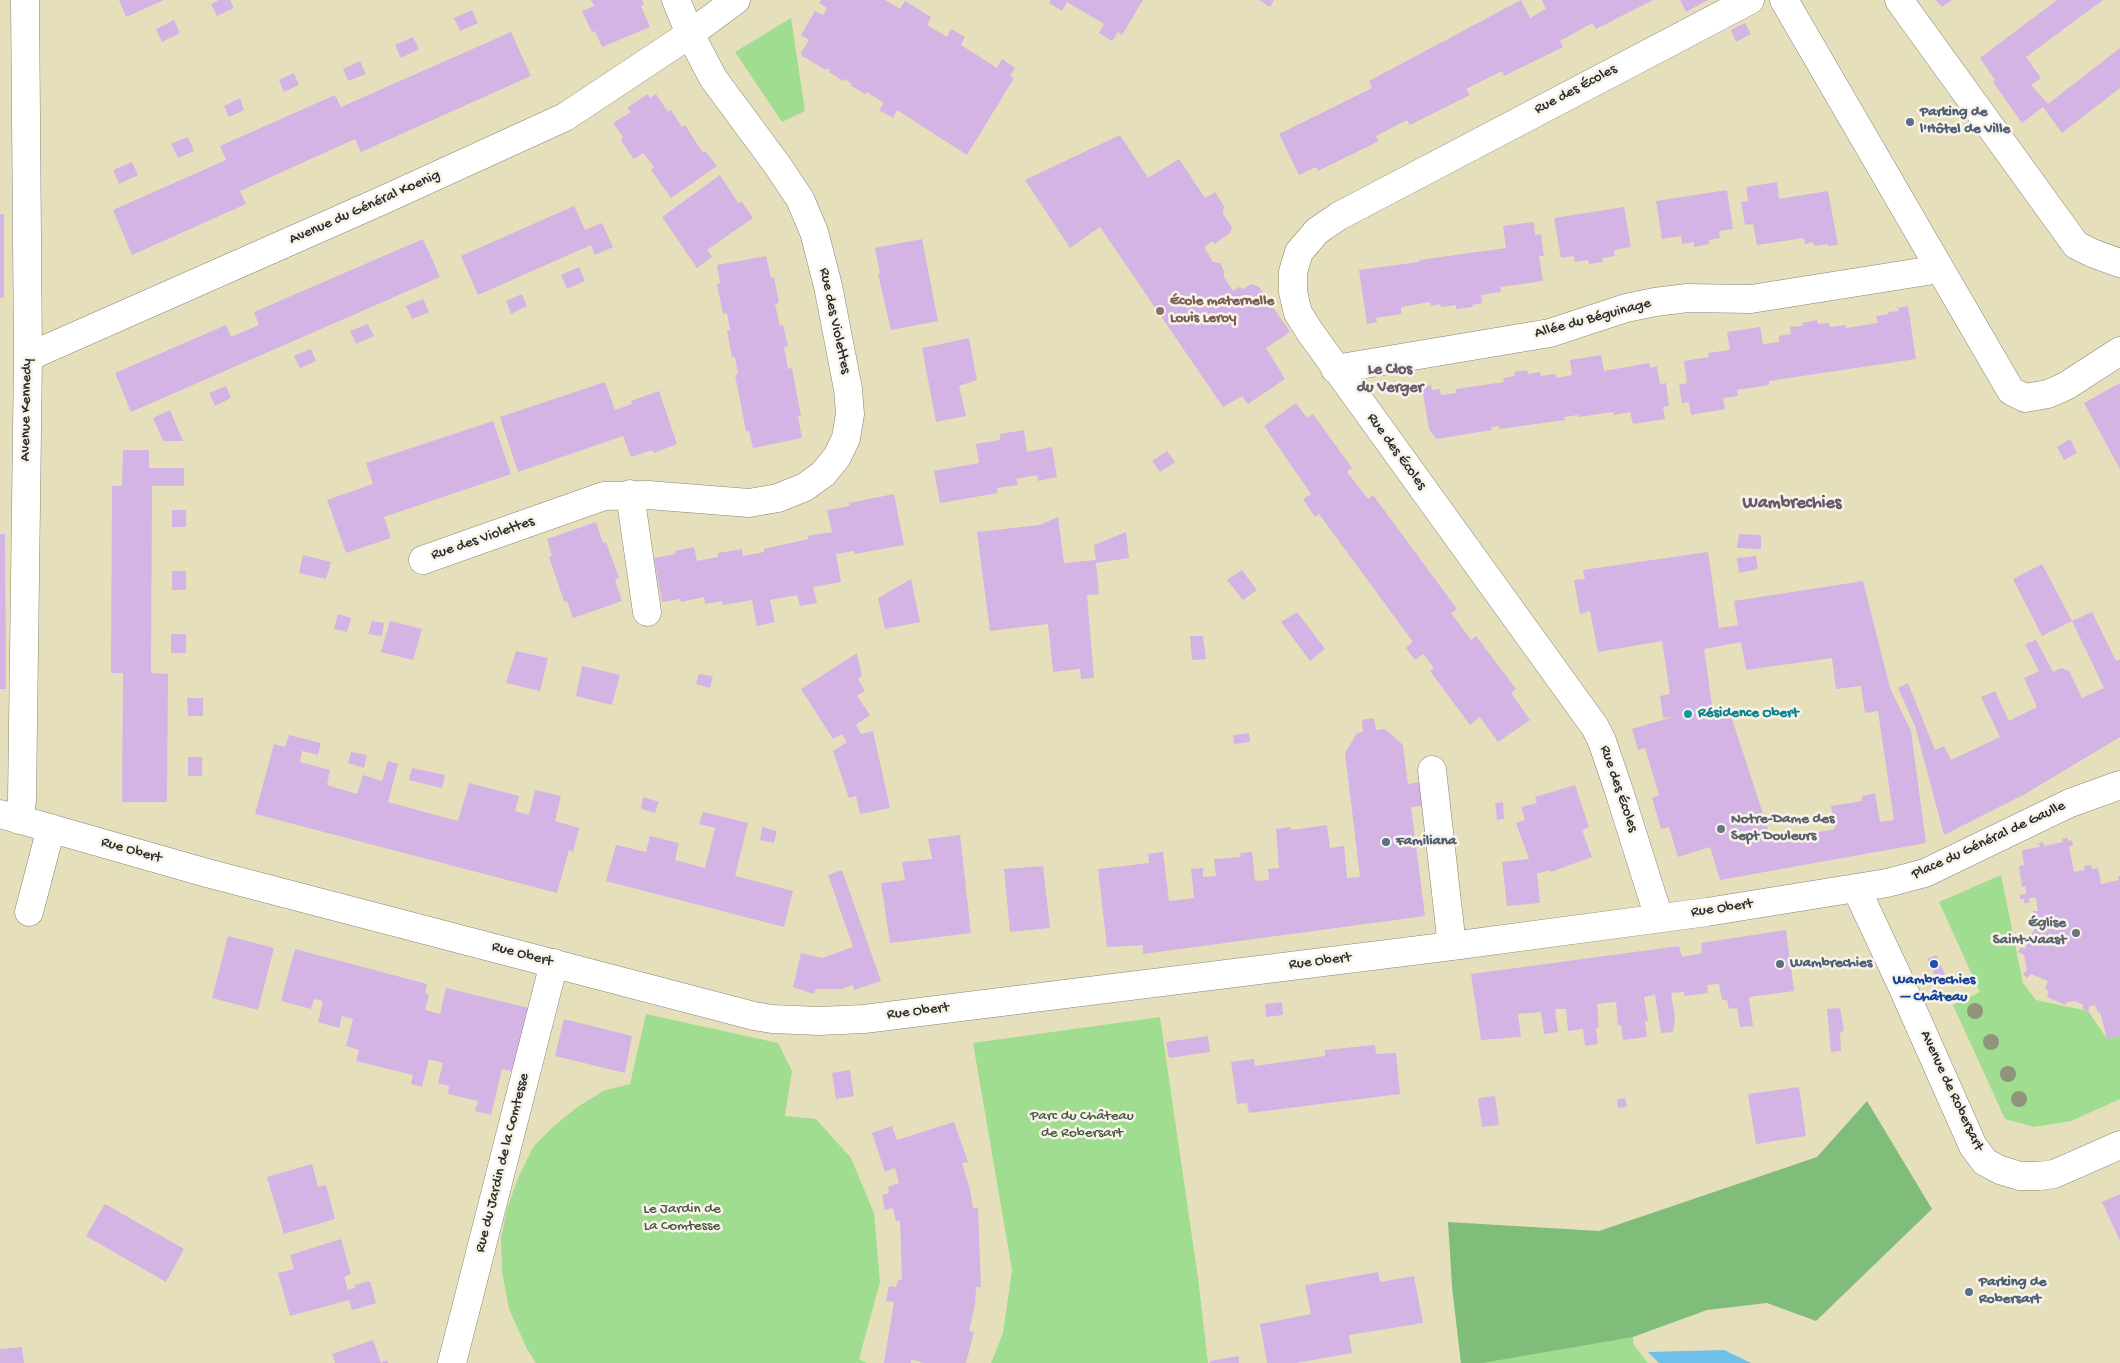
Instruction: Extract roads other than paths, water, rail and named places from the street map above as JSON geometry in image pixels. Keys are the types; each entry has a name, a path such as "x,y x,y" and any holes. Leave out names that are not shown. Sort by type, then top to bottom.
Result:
{"street":[{"name":"Avenue Kennedy","path":"10,817 22,800 28,357 25,0"},
{"name":"Rue des Violettes","path":"423,560 604,496 630,494 749,503 778,498 805,487 823,474 837,457 846,438 850,414 848,388 828,286 814,232 800,199 778,166 712,78 690,34 676,0"},
{"name":"Avenue du Général Koenig","path":"28,357 372,205 565,117 690,34 736,0"},
{"name":"Rue des Écoles","path":"1659,918 1605,750 1595,727 1336,369 1298,313 1293,292 1293,272 1299,252 1317,231 1369,199 1750,0"},
{"path":"1784,0 2011,391 2025,398 2048,394 2066,386 2120,351"},
{"path":"1900,0 2076,245 2092,254 2120,263"},
{"name":"Allée du Béguinage","path":"1336,369 1550,333 1626,308 1654,302 1687,298 1751,299 1940,269"},
{"path":"630,494 647,612"},
{"path":"1432,770 1452,946"},
{"name":"Place du Général de Gaulle","path":"1856,888 1905,880 1925,873 2070,803 2120,785"},
{"name":"Rue Obert","path":"10,817 207,873 754,1016 772,1019 819,1021 864,1019 1452,946 1659,918 1856,888"},
{"path":"29,912 51,828"},
{"name":"Avenue de Robersart","path":"1856,888 1973,1146 1985,1162 2000,1170 2020,1176 2039,1176 2063,1170 2120,1145"},
{"name":"Rue du Jardin de la Comtesse","path":"452,1363 554,963"}],"water":[{"path":"1724,1350 1751,1363 1659,1363 1648,1352"}],"place":[{"name":"Parking de l'Hôtel de Ville","path":"1910,122"},
{"name":"École maternelle Louis Leroy","path":"1160,311"},
{"name":"Résidence Obert","path":"1688,714"},
{"name":"Notre-Dame des Sept Douleurs","path":"1721,829"},
{"name":"Familiana","path":"1386,842"},
{"name":"Église Saint-Vaast","path":"2076,933"},
{"name":"Wambrechies","path":"1780,964"},
{"name":"Wambrechies – Château","path":"1934,964"},
{"name":"Parking de Robersart","path":"1969,1292"}],"district":[{"name":"Le Clos du Verger","path":"1390,380"},
{"name":"Wambrechies","path":"1792,504"}],"park label":[{"name":"Parc du Château de Robersart","path":"1082,1126"},
{"name":"Le Jardin de La Comtesse","path":"682,1218"}]}
